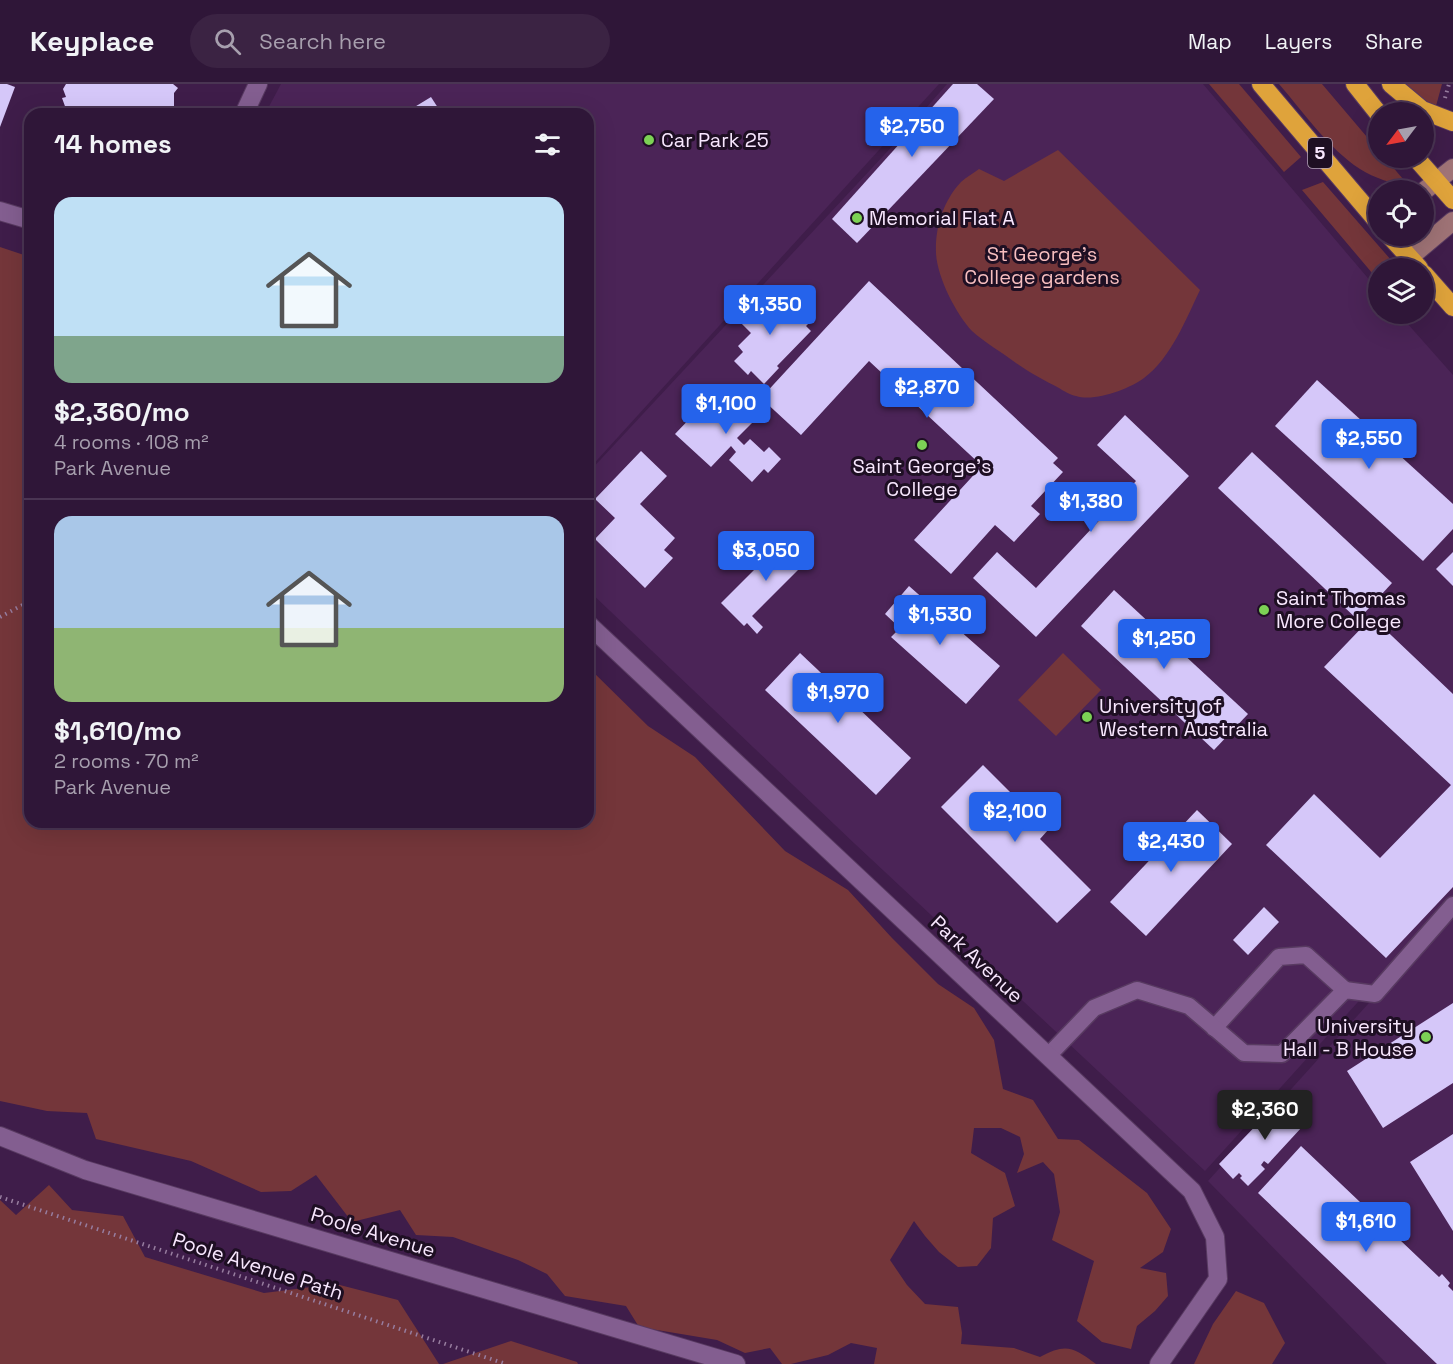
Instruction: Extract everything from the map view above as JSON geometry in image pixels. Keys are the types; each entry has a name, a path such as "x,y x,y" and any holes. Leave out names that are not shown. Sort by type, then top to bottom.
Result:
{"highway":[{"name":"5","path":"1261,84 1368,210"},
{"path":"1354,84 1369,102"},
{"path":"1391,84 1422,110 1453,122"},
{"path":"1434,189 1453,201"},
{"path":"1399,246 1410,258"},
{"path":"1434,285 1453,307"}],"main road":[{"path":"1434,183 1453,168"},
{"path":"1419,258 1453,222"}],"street":[{"path":"247,108 258,84"},
{"path":"0,210 24,218"},
{"name":"Park Avenue","path":"594,630 1192,1191 1215,1237 1218,1279 1159,1364"},
{"name":"Poole Avenue","path":"0,1136 85,1170 736,1364"}],"lane":[{"path":"1214,1028 1279,957 1306,955 1345,990 1375,994 1453,905"},
{"path":"1048,1056 1094,1008 1137,990 1189,1006 1244,1053 1282,1054 1345,990"}],"path":[{"path":"0,617 24,604"},
{"name":"Poole Avenue Path","path":"0,1197 506,1364"}],"shaded area":[{"path":"281,84 939,84 594,463 594,108 268,108"},
{"name":"University of Western Australia","path":"947,84 1203,84 1368,278 1368,324 1408,324 1453,375 1453,897 1205,1171 855,844 594,596 594,467 898,140"},
{"path":"1453,910 1453,1364 1387,1364 1208,1181"}],"green space":[{"path":"1209,84 1239,84 1301,157 1284,172"},
{"path":"1279,84 1322,84 1368,138 1368,168 1394,168 1404,180 1384,180 1360,169 1348,161 1317,130"},
{"path":"1401,84 1442,84 1436,106 1434,102 1421,99"},
{"name":"St George's College gardens","path":"1058,150 1200,290 1177,337 1154,370 1130,386 1102,396 1084,397 1069,394 1027,370 972,331 954,305 937,263 936,244 941,215 949,198 961,182 979,169 1004,181"},
{"path":"1323,182 1368,234 1368,246 1379,246 1389,258 1368,258 1368,268 1302,190"},
{"path":"0,247 24,255 24,828 594,828 594,673 648,726 695,757 785,851 848,890 938,984 974,1008 994,1040 1003,1089 1033,1100 1058,1139 1079,1140 1147,1193 1171,1229 1163,1252 1140,1268 1166,1273 1168,1296 1137,1326 1131,1349 1102,1342 1077,1321 1094,1261 1052,1240 1060,1212 1054,1174 1043,1162 1017,1173 1024,1154 1020,1137 1001,1128 974,1128 971,1153 1005,1173 1015,1206 993,1218 991,1248 977,1266 958,1267 939,1252 914,1221 890,1260 907,1285 925,1304 958,1307 962,1333 961,1344 1014,1348 1040,1357 1056,1350 1069,1349 1096,1364 874,1364 877,1348 851,1343 828,1355 782,1364 770,1348 745,1353 717,1340 639,1327 626,1306 565,1296 547,1274 518,1260 453,1237 416,1235 400,1210 352,1222 316,1175 291,1191 261,1192 191,1161 96,1139 87,1113 47,1111 0,1101"},
{"path":"1063,653 1101,690 1056,736 1018,700"},
{"path":"49,1185 72,1210 123,1216 145,1257 264,1293 336,1284 398,1300 439,1364 0,1364 0,1200 16,1215"},
{"path":"1236,1291 1264,1303 1285,1343 1272,1364 1194,1364 1213,1324"},
{"path":"511,1341 578,1364 443,1364"}],"building":[{"path":"0,84 15,87 0,127"},
{"path":"66,84 173,84 178,88 174,93 174,108 66,108 62,98 66,97 63,89"},
{"path":"953,84 977,84 994,99 857,243 832,219"},
{"path":"431,97 438,108 413,108"},
{"path":"869,281 1058,458 1053,463 1063,472 1031,506 1040,514 1014,542 995,525 951,574 914,540 982,466 869,361 801,435 761,398"},
{"path":"767,292 777,301 782,296 809,323 806,326 811,331 777,366 779,368 764,384 751,371 748,375 734,361 743,352 738,346 751,333 739,321"},
{"path":"1317,380 1453,504 1453,529 1423,561 1275,426"},
{"path":"720,387 730,396 734,392 745,402 741,406 755,420 737,438 744,445 750,439 764,452 769,447 781,459 768,473 764,469 752,482 729,460 736,452 731,446 711,467 675,434"},
{"path":"1125,415 1189,476 1036,637 973,578 997,552 1036,588 1136,481 1097,445"},
{"path":"641,451 667,476 640,504 675,538 664,550 673,558 645,588 595,539 615,518 595,499"},
{"path":"1252,452 1392,583 1358,620 1218,488"},
{"path":"790,534 812,556 752,616 763,627 757,634 747,623 744,626 721,603"},
{"path":"1453,552 1453,586 1436,569"},
{"path":"909,586 1000,666 966,704 891,637 900,628 885,614"},
{"path":"1114,590 1248,714 1214,750 1081,626"},
{"path":"1372,617 1453,694 1453,887 1386,958 1266,845 1314,794 1380,858 1451,785 1324,667"},
{"path":"800,653 911,758 876,795 765,690"},
{"path":"983,765 1048,830 1040,839 1091,890 1057,923 941,807"},
{"path":"1197,810 1232,844 1146,936 1110,902"},
{"path":"1264,907 1279,922 1248,955 1233,940"},
{"name":"University Hall - B House","path":"1453,1003 1453,1083 1383,1128 1347,1071"},
{"path":"1287,1093 1308,1115 1298,1124 1302,1127 1268,1164 1264,1161 1261,1165 1265,1169 1248,1186 1240,1178 1242,1176 1239,1173 1233,1179 1219,1164"},
{"path":"1453,1134 1453,1231 1410,1162"},
{"path":"1301,1146 1439,1277 1442,1274 1450,1283 1448,1286 1453,1291 1453,1364 1437,1364 1258,1193"}],"place":[{"name":"Car Park 25","path":"649,140"},
{"name":"Memorial Flat A","path":"857,218"},
{"name":"Saint George's College","path":"922,445"},
{"name":"Saint Thomas More College","path":"1264,610"},
{"name":"University of Western Australia","path":"1087,717"},
{"name":"University Hall - B House","path":"1426,1037"}]}
